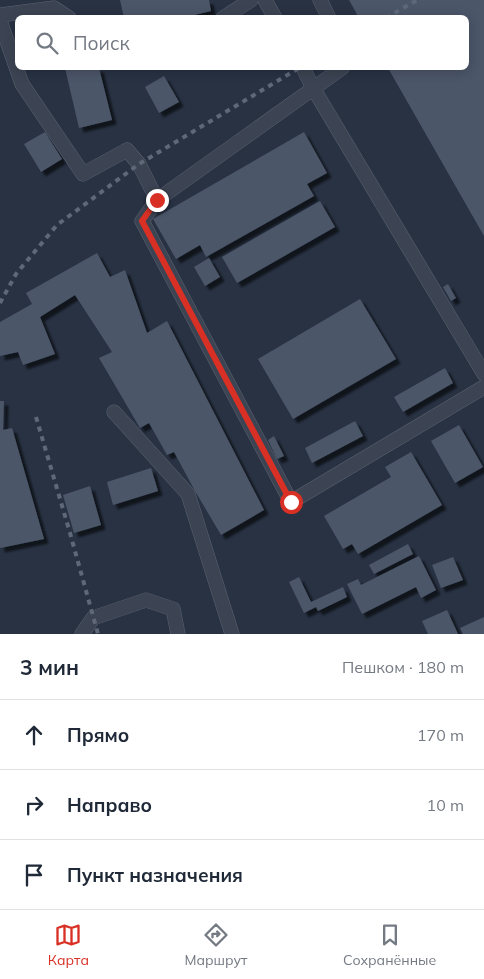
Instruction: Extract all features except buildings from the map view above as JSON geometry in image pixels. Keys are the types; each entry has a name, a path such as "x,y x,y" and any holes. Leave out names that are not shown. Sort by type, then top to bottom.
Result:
{"lane":[{"path":"228,15 251,0"},
{"path":"265,0 273,15"},
{"path":"320,0 328,15"},
{"path":"0,15 54,8 64,15"},
{"path":"0,21 15,64"},
{"path":"17,70 22,84 83,174 127,150 139,164 157,200"},
{"path":"304,70 484,374"},
{"path":"339,70 157,200 142,221 291,502 484,387"},
{"path":"114,412 188,494 232,634"},
{"path":"82,634 93,618 146,600 172,610 178,634"}],"railway":[{"path":"391,15 417,0"},
{"path":"0,303 16,274 57,225 139,164 296,70"},
{"path":"36,417 98,634"}],"route":[{"path":"157,200 142,221 291,502"}]}
